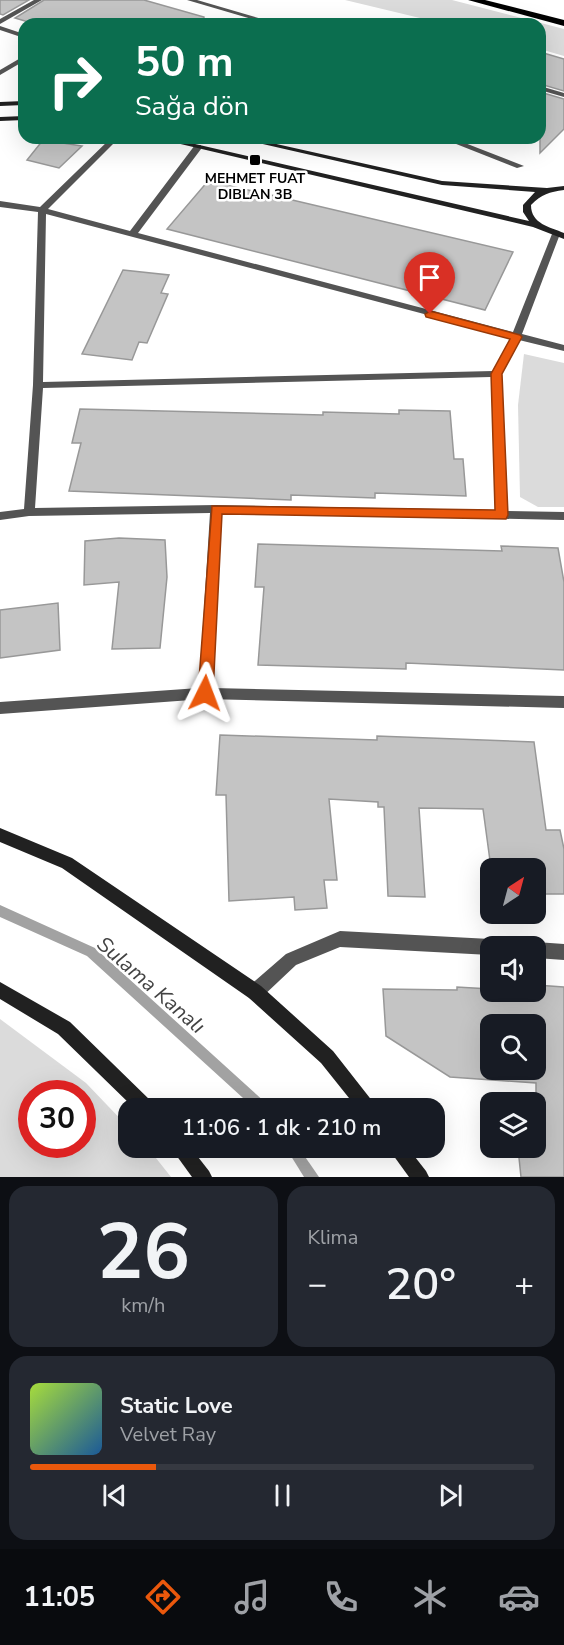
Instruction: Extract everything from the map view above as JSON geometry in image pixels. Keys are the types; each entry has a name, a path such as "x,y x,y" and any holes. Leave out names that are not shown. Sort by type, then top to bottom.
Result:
{"highway":[{"path":"473,0 544,18"},
{"path":"508,0 564,15"},
{"path":"546,18 564,23"}],"main road":[{"path":"0,104 18,103"},
{"path":"0,119 18,118"},
{"path":"185,144 536,225 560,235"},
{"path":"267,144 442,183 547,190 564,188"},
{"path":"536,225 530,219 527,205 537,194 547,190"},
{"path":"0,835 67,863 255,992 327,1057 359,1098"},
{"path":"0,990 64,1028 136,1098"},
{"path":"188,1158 203,1177"},
{"path":"405,1158 420,1177"}],"street":[{"path":"0,22 39,0"},
{"path":"190,0 254,18"},
{"path":"0,28 18,34"},
{"path":"0,73 18,62"},
{"path":"546,90 564,95"},
{"path":"29,512 38,385 42,210 109,144"},
{"path":"461,144 520,166"},
{"path":"132,235 198,147"},
{"path":"0,204 42,210 564,348"},
{"path":"502,515 496,374 516,337 560,235"},
{"path":"38,385 496,374"},
{"path":"205,693 216,509"},
{"path":"0,516 29,512 216,509 564,516"},
{"path":"0,708 205,693 564,702"},
{"path":"255,992 291,959 340,939 480,946"},
{"path":"546,951 564,952"}],"shaded area":[{"path":"345,0 452,0 522,18 420,18"},
{"path":"546,24 564,29 564,56 546,51"},
{"path":"524,354 564,363 564,507 538,507 520,497 518,405"},
{"path":"0,1019 82,1080 18,1080 18,1158 96,1158 96,1093 118,1116 118,1158 156,1158 171,1177 0,1177"}],"building":[{"path":"0,0 29,0 3,15 0,14"},
{"path":"44,0 144,0 204,17 204,18 15,18"},
{"path":"546,54 564,59 564,91 546,86"},
{"path":"546,94 564,99 564,129 540,153 540,144 546,144"},
{"path":"40,144 82,146 59,168 27,160"},
{"path":"208,181 513,252 485,310 167,229"},
{"path":"123,270 169,275 161,293 168,294 147,343 139,342 132,360 82,354"},
{"path":"80,409 323,415 323,412 399,414 399,410 450,411 454,459 463,459 466,496 375,493 375,498 291,495 291,500 69,491 81,443 72,443"},
{"path":"119,538 165,540 167,577 160,648 112,649 119,582 84,585 85,541"},
{"path":"258,544 502,551 501,546 558,548 564,582 564,670 406,663 406,669 258,665 264,587 255,587"},
{"path":"58,603 60,650 0,658 0,610"},
{"path":"220,735 377,740 377,736 534,742 546,830 560,830 564,849 564,894 546,894 546,858 490,858 483,809 419,808 425,897 388,896 384,807 378,807 378,802 329,799 337,880 324,880 327,908 295,910 294,897 229,901 226,795 216,795"},
{"path":"546,986 564,987 564,1177 521,1177 519,1158 546,1158 546,1092 536,1092 536,1083 493,1080 546,1080 546,1014 480,1014 480,1079 450,1077 386,1036 383,989 457,990 457,987 480,988 480,1002 546,1002"}],"waterway":[{"name":"Sulama Kanalı","path":"0,911 91,952 252,1098"},
{"name":"Sulama Kanalı","path":"299,1158 312,1177"}],"place":[{"name":"MEHMET FUAT DIBLAN 3B","path":"255,160"}],"route":[{"path":"205,693 216,509 502,515 496,374 516,337 430,314"}]}
